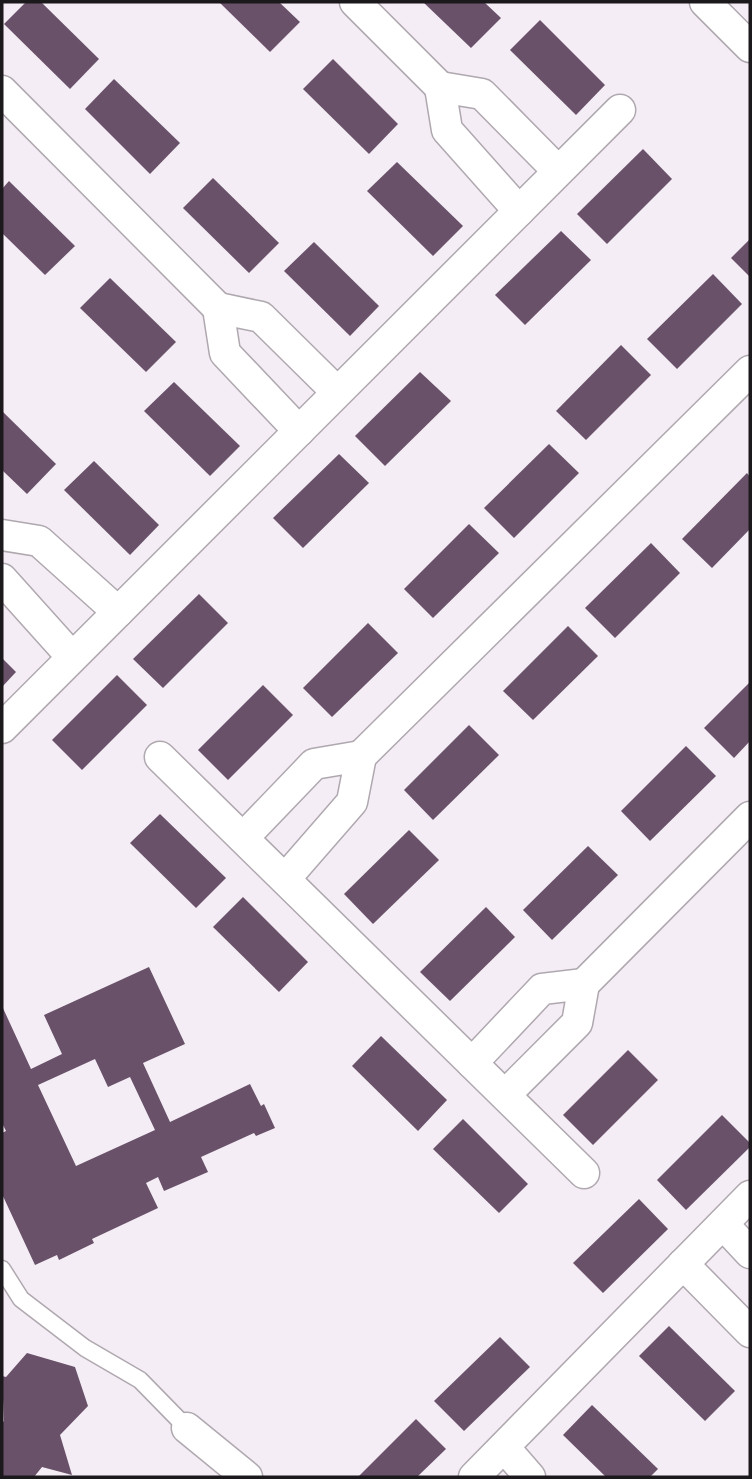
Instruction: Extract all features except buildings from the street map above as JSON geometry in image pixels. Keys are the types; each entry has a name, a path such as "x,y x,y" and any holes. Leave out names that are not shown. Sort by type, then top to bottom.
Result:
{"street":[{"path":"355,2 440,87 482,94 558,172"},
{"path":"705,2 750,47"},
{"path":"440,87 447,130 519,211"},
{"path":"2,91 218,308 261,317 337,392"},
{"path":"2,728 620,110"},
{"path":"218,308 225,353 299,431"},
{"path":"285,880 352,802 361,757 750,371"},
{"path":"2,535 39,541 118,612"},
{"path":"2,579 72,657"},
{"path":"160,757 584,1173"},
{"path":"243,838 314,764 361,757"},
{"path":"505,1095 577,1023 584,984 750,817"},
{"path":"472,1063 542,989 584,984"},
{"path":"474,1477 750,1196"},
{"path":"723,1224 750,1252"},
{"path":"683,1264 750,1332"},
{"path":"187,1427 247,1477"},
{"path":"503,1447 530,1477"}],"lane":[{"path":"2,1269 21,1299 85,1348 140,1380 187,1427"}]}
